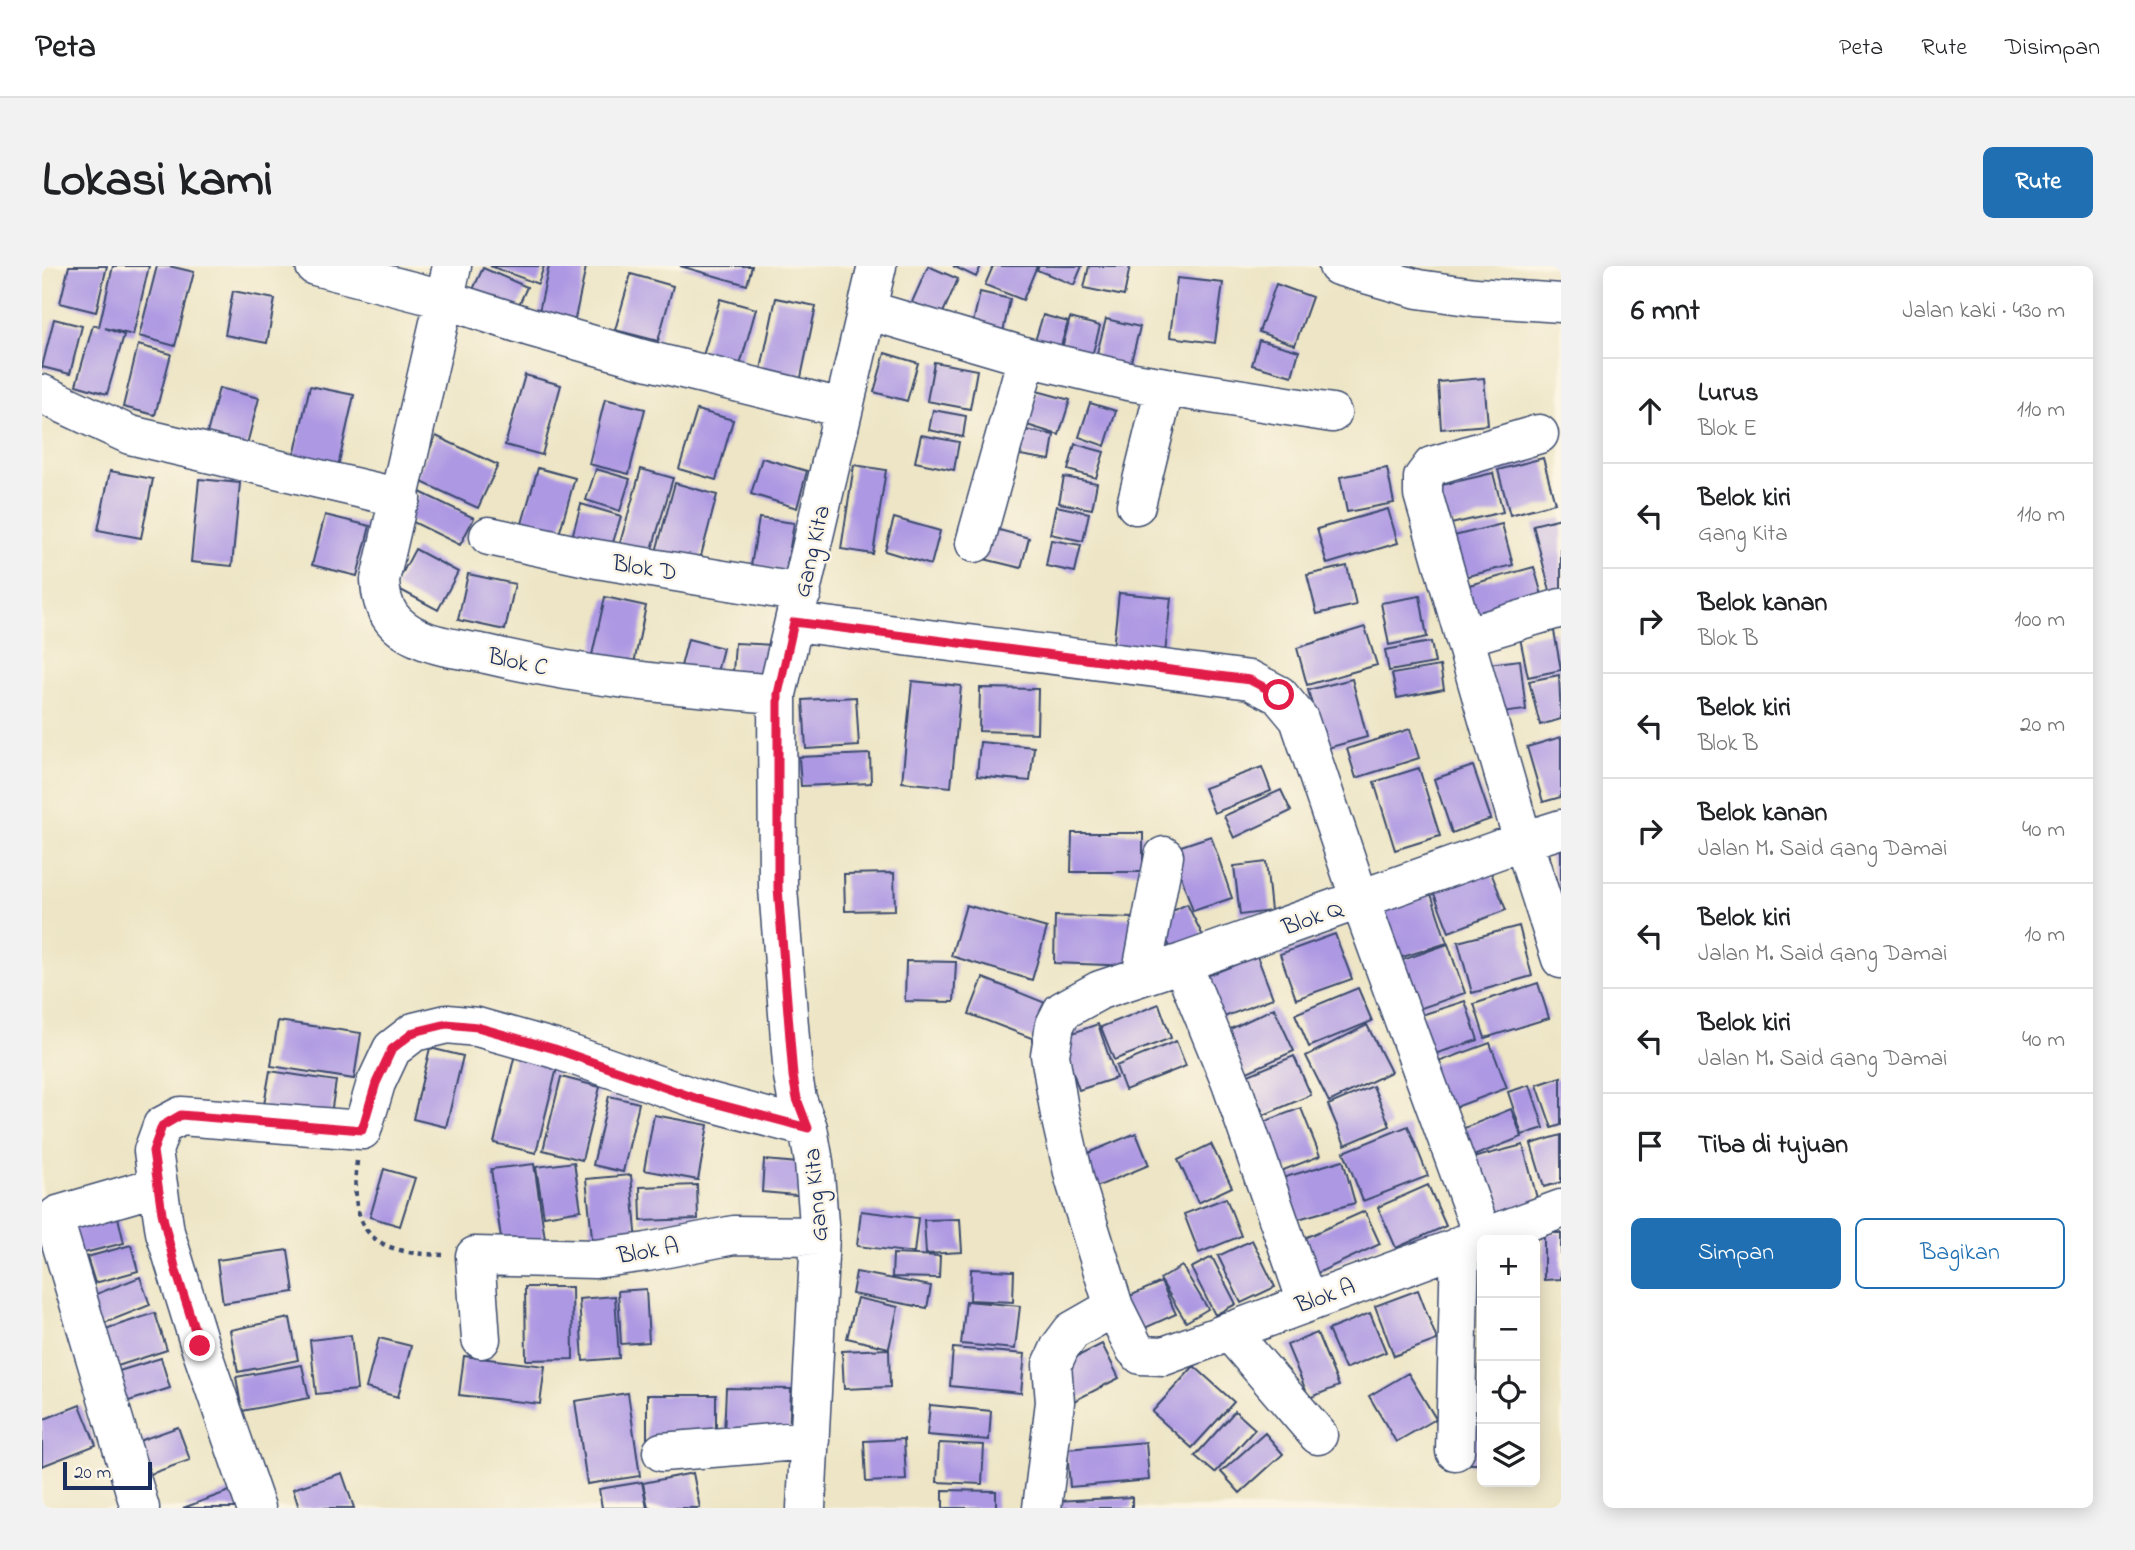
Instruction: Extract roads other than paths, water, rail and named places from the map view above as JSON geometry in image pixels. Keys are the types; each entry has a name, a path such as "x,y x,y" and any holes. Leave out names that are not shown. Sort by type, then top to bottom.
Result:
{"street":[{"path":"315,266 447,282 530,327 646,360 842,408"},
{"name":"Gang Kita","path":"806,1508 820,1236 814,1162 808,1128 797,1099 793,1076 778,888 778,694 877,266"},
{"path":"1338,266 1418,289 1475,297 1561,303"},
{"name":"Blok C","path":"447,282 401,498 380,580 381,599 387,614 398,625 420,639 543,667 661,685 778,694"},
{"path":"867,310 1027,357 1128,381 1332,413"},
{"path":"975,543 1027,357"},
{"path":"1136,505 1165,387"},
{"path":"42,394 130,435 401,498"},
{"path":"1539,435 1432,466 1423,478 1423,494 1523,841 1561,959"},
{"name":"Blok D","path":"489,536 798,608 1250,680 1279,695 1299,719 1360,900"},
{"path":"1464,637 1561,608"},
{"name":"Blok Q","path":"1114,1307 1075,1181 1060,1115 1050,1055 1055,1025 1062,1012 1100,990 1561,829"},
{"path":"1141,976 1164,856"},
{"path":"1360,900 1471,1241 1455,1451"},
{"path":"1182,963 1231,1083 1307,1302"},
{"path":"256,1508 165,1232 153,1151 162,1126 181,1115 362,1130 376,1083 392,1049 414,1032 447,1024 477,1027 555,1049 695,1098 808,1128"},
{"path":"140,1508 54,1219 58,1215 158,1186"},
{"name":"Blok A","path":"1114,1307 1135,1349 1141,1354 1164,1356 1561,1209"},
{"name":"Blok A","path":"481,1339 475,1255 595,1259 734,1235 820,1236"},
{"path":"1042,1508 1055,1402 1052,1365 1072,1331 1114,1307"},
{"path":"1229,1331 1318,1435"},
{"path":"662,1452 810,1440"}]}
